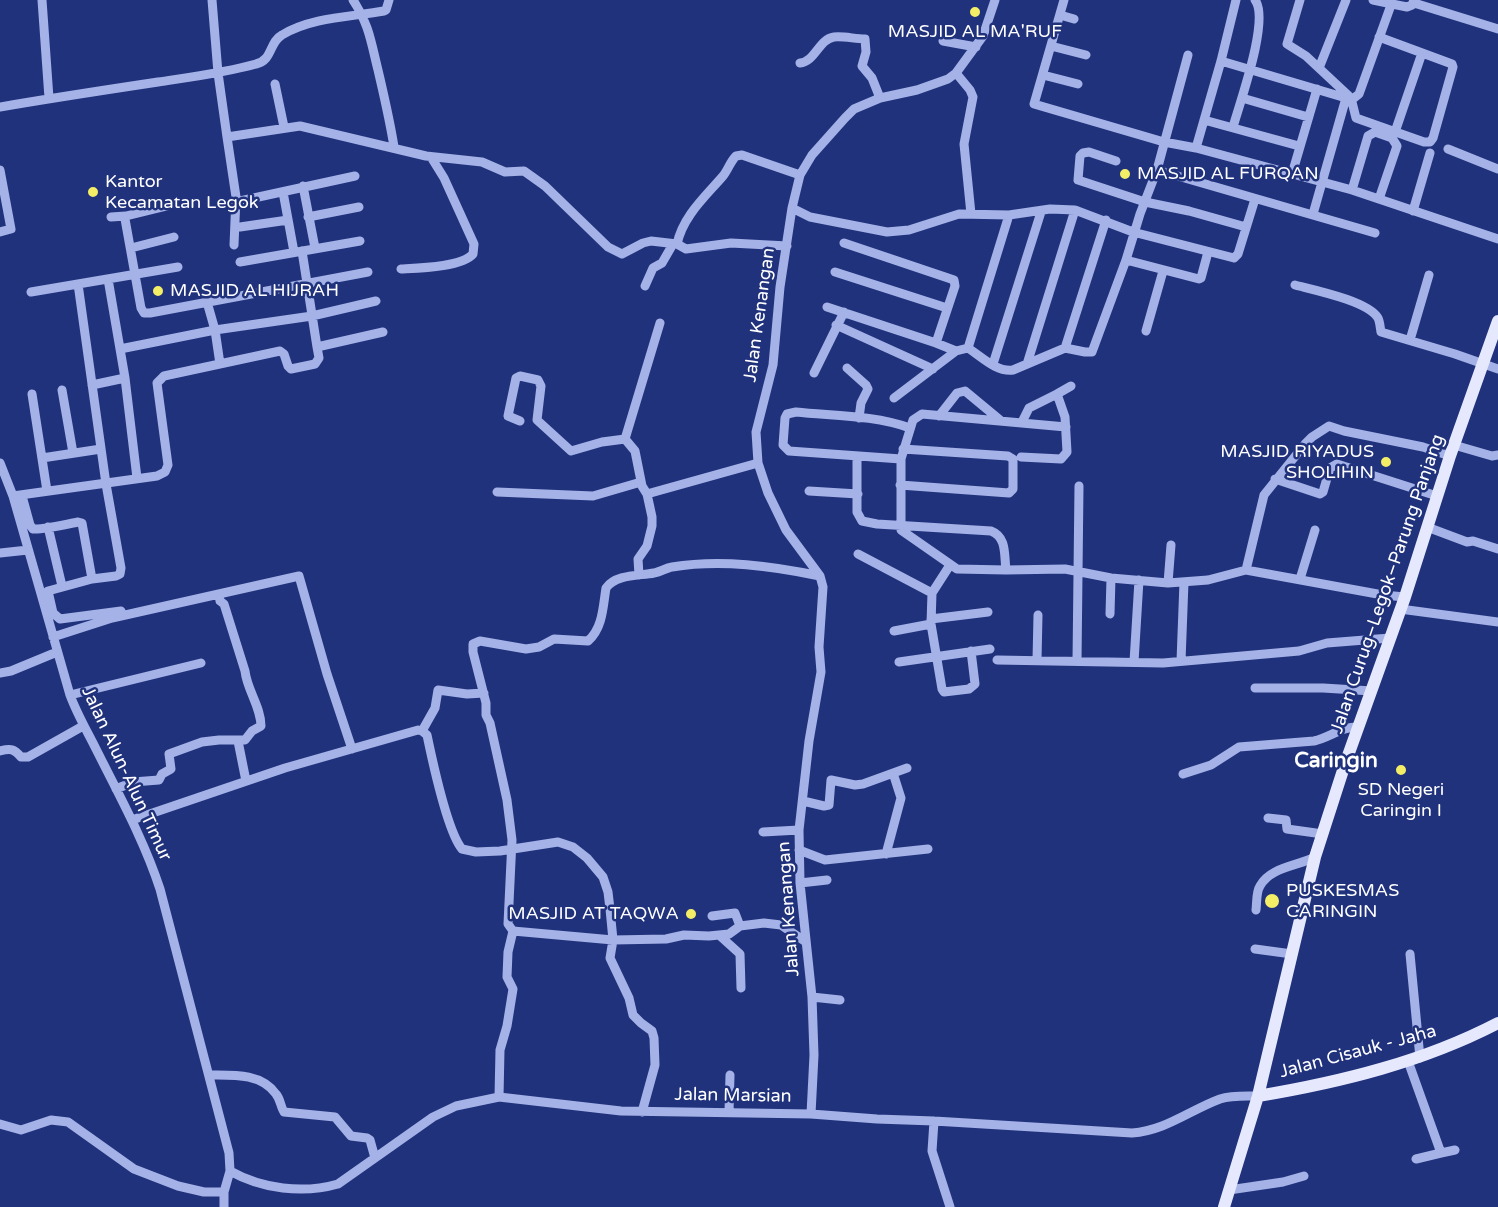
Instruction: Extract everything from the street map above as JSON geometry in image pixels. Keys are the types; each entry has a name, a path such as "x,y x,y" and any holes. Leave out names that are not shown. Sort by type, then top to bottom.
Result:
{"main road":[{"name":"Jalan Curug–Legok–Parung Panjang","path":"1224,1207 1258,1096 1315,857 1498,321"},
{"name":"Jalan Cisauk - Jaha","path":"1258,1096 1302,1089 1414,1059 1469,1038 1498,1023"}],"street":[{"path":"42,0 49,98"},
{"path":"212,0 218,73 236,197 234,245"},
{"path":"353,0 362,14 374,44 390,116 394,147"},
{"path":"0,107 218,73 264,61 270,55 277,39 289,32 312,23 384,11 389,0"},
{"name":"Jalan Kenangan","path":"811,1114 814,1055 812,997 800,883 799,830 809,741 821,672 819,647 823,588 820,576 786,530 768,493 758,462 756,432 773,365 780,287 792,208 800,175 812,155 845,118 854,109 880,98 917,90 948,79 956,73 983,36 995,0"},
{"path":"1064,0 1035,104 1164,142 1196,148 1352,190 1498,239"},
{"path":"1196,148 1236,0"},
{"path":"1233,127 1250,69 1260,22 1259,5 1255,0"},
{"path":"1289,0 1300,1 1287,44 1320,68 1348,98 1356,118 1424,142 1430,142 1453,67 1449,61 1379,38"},
{"path":"1320,68 1346,0"},
{"path":"1373,0 1407,7 1414,2 1498,29"},
{"path":"1221,61 1348,98 1359,94 1391,5"},
{"path":"1060,15 1074,19"},
{"path":"800,63 806,63 828,40 834,37 865,39 866,52 862,66 872,78 880,98"},
{"path":"943,41 976,47"},
{"path":"1051,46 1086,55"},
{"path":"1395,132 1422,53"},
{"path":"894,398 956,351 968,348 998,369 1005,371 1065,348 1092,352 1157,170 1188,55"},
{"path":"956,73 973,97 964,144 971,214"},
{"path":"1043,75 1078,84"},
{"path":"275,84 284,127"},
{"path":"1292,174 1317,89"},
{"path":"1242,98 1308,117"},
{"path":"1312,214 1348,98"},
{"path":"1204,120 1299,146"},
{"path":"227,137 300,126 431,157 482,162 505,172 524,171 545,186 615,252 622,254 651,241 675,244 686,249 731,243 787,246"},
{"path":"1352,190 1368,136 1375,132 1392,138 1397,146 1379,199"},
{"path":"1448,149 1498,169"},
{"path":"1116,161 1089,152 1083,153 1080,156 1078,180 1145,202 1189,211 1246,228"},
{"path":"1413,211 1430,153"},
{"path":"645,286 653,268 662,263 692,212 726,173 736,156 742,155 800,175"},
{"path":"401,269 436,266 464,260 473,254 474,244 444,178 431,157"},
{"path":"0,170 11,229 0,232"},
{"path":"1157,170 1375,233"},
{"path":"240,201 355,176"},
{"path":"303,186 315,248"},
{"path":"92,579 82,523 48,526 38,530 32,528 18,496 157,476 167,469 158,380 167,375 282,351 288,366 293,369 315,364 319,358 306,284 288,220 283,192"},
{"path":"792,208 810,217 887,232 909,230 951,216 1009,215 1075,210 1133,232 1234,258 1238,254 1255,198"},
{"path":"111,217 126,216 171,205"},
{"path":"308,217 359,207"},
{"path":"1027,364 1075,210"},
{"path":"993,364 1045,211"},
{"path":"968,348 1009,215"},
{"path":"126,216 144,313 147,314 369,272"},
{"path":"240,227 288,220"},
{"path":"1065,348 1106,220"},
{"path":"131,248 174,237"},
{"path":"240,262 360,241"},
{"path":"844,243 952,278 955,281 936,343"},
{"path":"1126,260 1200,279 1208,252"},
{"path":"31,292 178,267"},
{"path":"1146,331 1163,271"},
{"path":"835,272 946,308"},
{"path":"1410,340 1429,275"},
{"path":"108,279 125,378 137,478"},
{"path":"78,284 106,484 121,568 120,574 116,576 92,579 48,591 53,613 57,618 64,620 121,611"},
{"path":"1295,285 1363,307 1379,319 1381,332 1498,369"},
{"path":"120,349 215,330 312,316 376,301"},
{"path":"207,302 215,330 220,364"},
{"path":"827,307 956,351"},
{"path":"814,373 844,312"},
{"path":"625,439 660,323"},
{"path":"836,325 933,369"},
{"path":"317,347 383,332"},
{"path":"847,368 868,389 861,404 859,418"},
{"path":"520,421 510,418 508,413 516,378 520,376 538,380 540,383 536,417 569,450 625,439"},
{"path":"92,385 125,378"},
{"path":"1022,422 1029,408 1071,386"},
{"path":"62,390 73,453"},
{"path":"939,416 957,393 965,391 1000,420"},
{"path":"32,394 47,492"},
{"path":"1021,457 1061,459 1065,456 1067,452 1066,426 1057,394"},
{"path":"900,485 1009,493 1013,489 1013,459 1008,456 902,454 857,456 789,451 783,445 785,418 791,412 890,420 910,428"},
{"path":"1066,426 918,415 913,420 902,454 901,530 950,565 963,570 1054,569 1111,578 1168,583 1208,580 1246,570 1300,579 1402,603 1498,622"},
{"path":"1246,570 1264,495 1312,437 1329,426 1423,447 1498,455"},
{"path":"625,439 635,452 652,518 647,546 638,559 639,574"},
{"path":"42,458 101,449"},
{"path":"857,456 856,512 862,521 996,533 1003,541 1006,570"},
{"path":"647,494 758,462"},
{"name":"Jalan Alun-Alun Timur","path":"0,463 18,496 28,550 42,592 69,695 132,820 160,889 229,1153 230,1171"},
{"path":"1275,479 1320,494 1323,492 1330,468 1337,464 1437,496"},
{"path":"497,492 593,496 641,482"},
{"path":"1077,661 1079,486"},
{"path":"809,491 858,494"},
{"path":"48,526 62,586"},
{"path":"1427,527 1467,542 1473,541 1498,549"},
{"path":"1300,579 1314,530"},
{"path":"1168,583 1171,545"},
{"path":"0,553 28,550"},
{"path":"858,554 932,593"},
{"path":"499,1097 500,1050 507,1026 513,989 507,977 508,952 513,931 508,924 512,840 507,800 490,723 486,715 484,693 472,652 473,644 480,641 526,649 539,647 554,639 588,641 601,620 606,588 609,584 671,567 743,564 820,576"},
{"path":"950,565 932,593 931,622 942,689 949,692 969,689 975,684 971,651"},
{"path":"52,637 112,618 299,576 327,674 352,749"},
{"path":"1110,614 1111,578"},
{"path":"1134,662 1138,580"},
{"path":"1181,662 1184,582"},
{"path":"116,789 133,782 159,780 162,774 171,769 168,754 189,745 219,740 246,740 250,732 260,728 262,724 219,594"},
{"path":"894,631 988,612"},
{"path":"1037,660 1038,615"},
{"path":"998,660 1181,662 1299,651 1327,644 1390,638"},
{"path":"899,662 990,649"},
{"path":"0,673 12,671 57,652"},
{"path":"69,695 201,663"},
{"path":"1255,688 1372,691"},
{"path":"422,730 435,708 438,690 467,694 484,693"},
{"path":"0,751 14,749 21,758 25,758 83,726"},
{"path":"1183,774 1211,765 1239,747 1314,741 1323,739 1339,729 1359,727"},
{"path":"132,820 246,781 422,730"},
{"path":"422,730 427,735 443,799 460,846 465,850 476,852 558,842 573,847 587,858 603,877 608,892 613,940 610,958 629,998 633,1015 651,1031 654,1038 655,1065 642,1112"},
{"path":"238,741 246,781"},
{"path":"803,801 829,805 831,780 855,785 863,784 907,768"},
{"path":"886,854 901,798 893,773"},
{"path":"1268,818 1286,820 1287,829 1323,834"},
{"path":"763,832 799,830"},
{"path":"799,850 825,860 927,849"},
{"path":"1256,910 1258,889 1265,880 1287,866 1315,857"},
{"path":"800,883 827,880"},
{"path":"712,916 735,914 741,926"},
{"path":"513,931 613,940 666,939 693,934 709,936 729,934 741,926 764,923 781,925 806,942"},
{"path":"720,935 740,954 741,988"},
{"path":"1256,949 1292,954"},
{"path":"1410,954 1416,1031 1414,1059 1441,1152"},
{"path":"812,997 840,1000"},
{"path":"209,1075 255,1077 268,1084 284,1112 335,1117 351,1136 370,1140 375,1158"},
{"path":"729,1112 730,1075"},
{"name":"Jalan Marsian","path":"230,1171 238,1176 289,1190 313,1190 338,1184 434,1117 456,1106 499,1097 621,1112 811,1114 1140,1132 1159,1128 1220,1099 1231,1096 1258,1096"},
{"path":"0,1124 21,1130 51,1120 68,1122 134,1169 178,1186 204,1192 224,1192"},
{"path":"934,1121 932,1144 934,1158 950,1207"},
{"path":"1416,1159 1455,1150"},
{"path":"224,1207 224,1192 230,1171"},
{"path":"1229,1190 1282,1182 1304,1176"}],"place":[{"name":"MASJID AL MA'RUF","path":"975,12"},
{"name":"MASJID AL FURQAN","path":"1125,174"},
{"name":"Kantor Kecamatan Legok","path":"93,192"},
{"name":"MASJID AL HIJRAH","path":"158,291"},
{"name":"MASJID RIYADUS SHOLIHIN","path":"1386,462"},
{"name":"SD Negeri Caringin I","path":"1401,770"},
{"name":"PUSKESMAS CARINGIN","path":"1272,901"},
{"name":"MASJID AT TAQWA","path":"691,914"}],"district":[{"name":"Caringin","path":"1336,761"}]}
